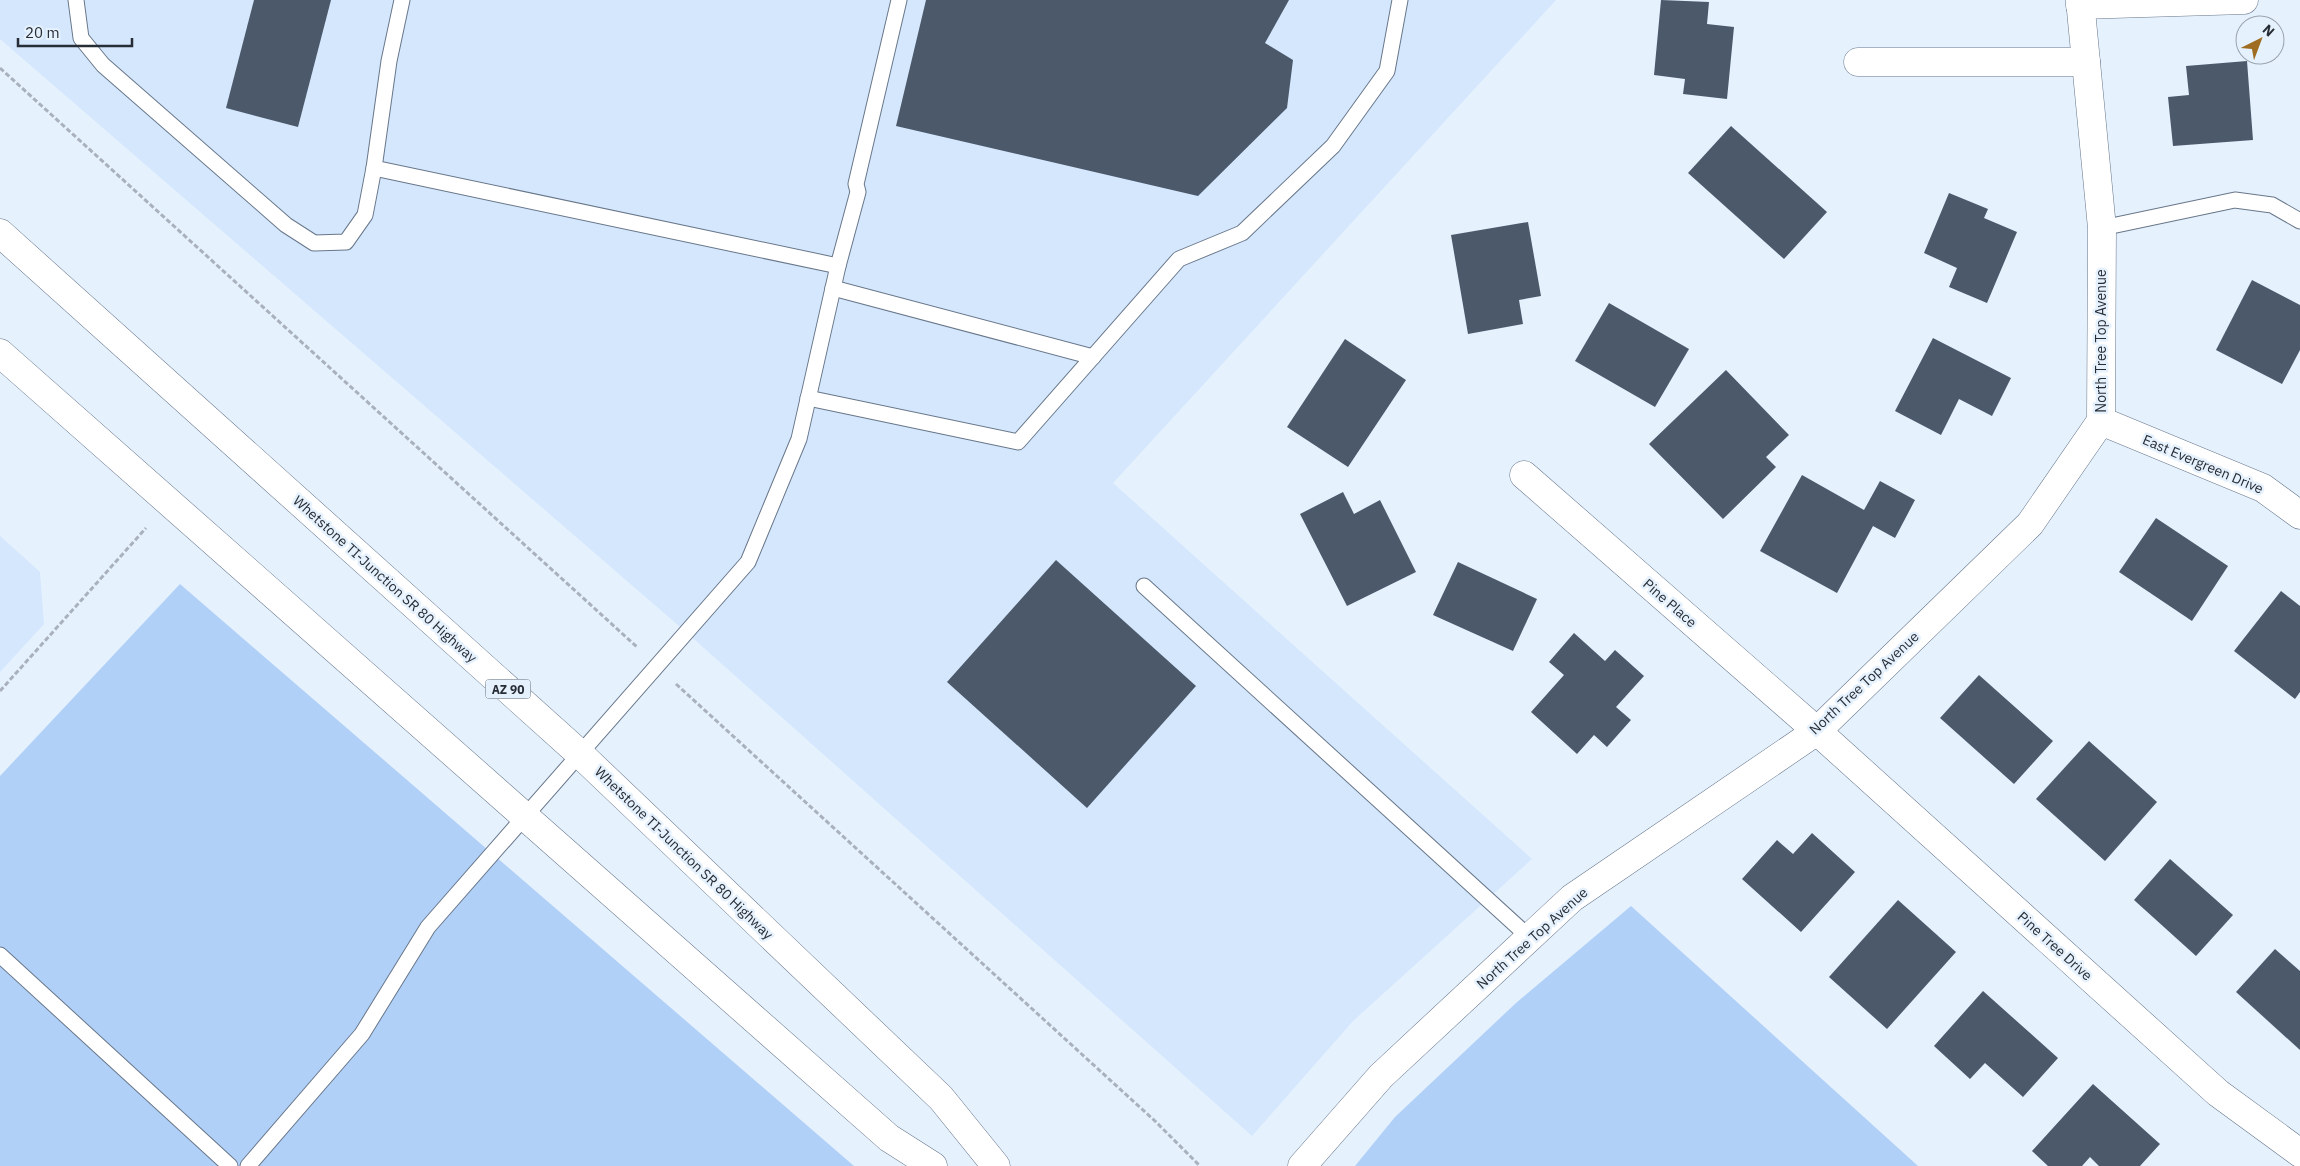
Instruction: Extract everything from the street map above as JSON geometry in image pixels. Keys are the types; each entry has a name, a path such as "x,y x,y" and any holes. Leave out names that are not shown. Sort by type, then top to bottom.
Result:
{"main road":[{"path":"2080,3 2244,0"},
{"name":"North Tree Top Avenue","path":"1302,1166 1381,1076 1572,898 1817,731 2030,524 2101,421 2102,228 2080,3"},
{"path":"1858,62 2086,62"},
{"name":"Whetstone TI-Junction SR 80 Highway","path":"0,233 580,754 941,1098 996,1166"},
{"path":"0,353 524,818 889,1138 933,1166"},
{"name":"East Evergreen Drive","path":"2101,421 2263,488 2300,515"},
{"name":"Pine Place","path":"1524,475 1817,731"},
{"name":"Pine Tree Drive","path":"1817,731 2218,1093 2300,1153"}],"lane":[{"path":"76,0 81,38 104,65 286,225 314,243 346,242 365,215 374,168 389,61 402,0"},
{"path":"248,1166 362,1034 428,927 748,562 799,439 838,266 858,192 856,184 899,0"},
{"path":"808,398 1018,442 1179,259 1242,232 1333,146 1387,71 1400,0"},
{"path":"374,168 838,266"},
{"path":"2102,228 2235,200 2272,205 2300,221"},
{"path":"833,288 1093,357"},
{"path":"1144,586 1530,938"},
{"path":"0,955 230,1166"}],"path":[{"path":"0,68 1155,1121 1200,1166"},
{"path":"0,691 168,503"}],"shaded area":[{"path":"0,0 1556,0 1113,483 1532,859 1353,1021 1252,1136 686,632 0,39"},
{"path":"0,536 40,572 44,624 0,672"},
{"path":"180,584 854,1166 0,1166 0,776"},
{"path":"1631,906 1918,1166 1355,1166 1395,1117 1516,1003"}],"building":[{"path":"254,0 331,0 298,127 226,108"},
{"path":"926,0 1289,0 1265,43 1293,60 1287,108 1198,196 896,126"},
{"path":"1661,0 1709,2 1707,24 1734,27 1727,99 1683,94 1685,79 1654,75"},
{"path":"2235,62 2235,65 2247,65 2253,140 2173,146 2168,97 2189,95 2186,66"},
{"path":"1731,126 1827,212 1784,259 1688,173"},
{"path":"1949,193 1988,209 1984,218 2017,232 1987,303 1949,287 1957,268 1924,253"},
{"path":"1528,222 1541,296 1519,300 1523,324 1468,334 1451,235"},
{"path":"2252,280 2300,305 2300,350 2282,384 2216,350"},
{"path":"1609,303 1689,349 1655,407 1575,361"},
{"path":"1933,338 2011,378 1992,416 1959,399 1941,435 1895,411"},
{"path":"1345,339 1406,380 1348,467 1287,427"},
{"path":"1726,370 1789,435 1766,457 1776,467 1723,519 1649,444"},
{"path":"1802,475 1864,510 1880,481 1915,500 1895,538 1873,526 1837,593 1760,551"},
{"path":"1343,492 1354,514 1380,500 1416,572 1347,606 1300,514"},
{"path":"2156,518 2228,566 2192,621 2119,572"},
{"path":"1056,560 1196,686 1087,808 947,682"},
{"path":"1458,562 1537,599 1513,651 1433,615"},
{"path":"2281,591 2300,606 2300,692 2295,699 2234,651"},
{"path":"1574,633 1605,661 1615,650 1644,676 1616,707 1631,720 1607,747 1594,735 1577,754 1531,712 1564,675 1549,662"},
{"path":"1979,675 2053,741 2014,784 1940,718"},
{"path":"2089,741 2157,802 2105,861 2036,799"},
{"path":"1812,833 1855,872 1801,932 1742,879 1777,840 1793,854"},
{"path":"2170,859 2233,915 2196,956 2134,900"},
{"path":"1898,900 1956,952 1887,1029 1829,977"},
{"path":"2275,949 2300,971 2300,1050 2236,992"},
{"path":"1983,991 2058,1058 2023,1097 1985,1063 1970,1079 1934,1046"},
{"path":"2093,1084 2160,1144 2140,1166 2099,1166 2090,1157 2082,1166 2048,1166 2032,1151"}]}
